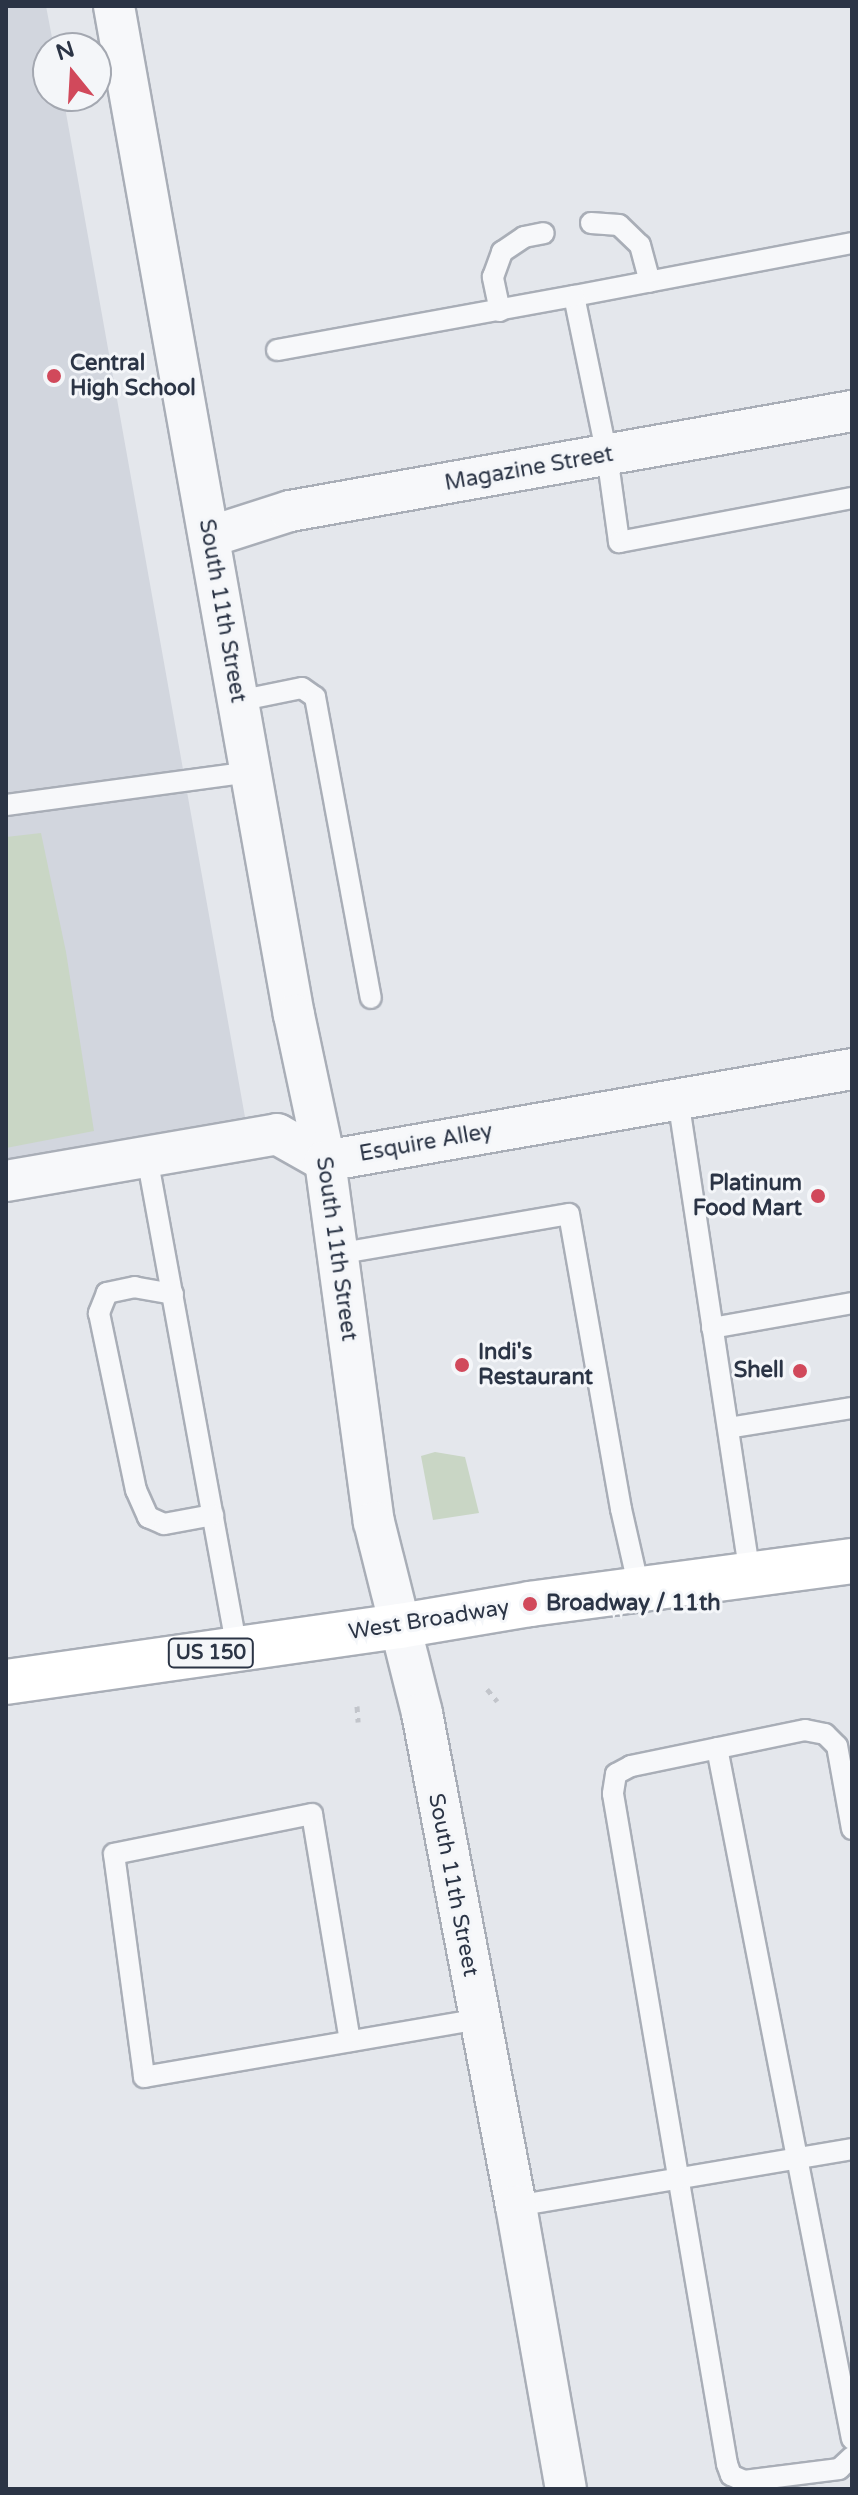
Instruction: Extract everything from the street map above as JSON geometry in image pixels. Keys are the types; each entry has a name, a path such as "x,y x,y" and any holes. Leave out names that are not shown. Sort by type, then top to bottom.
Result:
{"main road":[{"name":"West Broadway","path":"6,1682 400,1626 639,1588 852,1561"}],"street":[{"name":"South 11th Street","path":"114,6 238,701 325,1161 374,1522 422,1713 516,2206 566,2489"},
{"name":"Magazine Street","path":"209,537 290,511 852,411"},
{"name":"Esquire Alley","path":"325,1161 852,1069"},
{"path":"6,1181 277,1134 325,1161"}],"lane":[{"path":"591,223 619,225 640,245 650,282"},
{"path":"500,311 493,277 502,252 524,237 544,233"},
{"path":"277,350 500,311 852,243"},
{"path":"574,296 607,455 619,542 852,498"},
{"path":"238,701 302,688 315,697 371,998"},
{"path":"6,805 251,772"},
{"path":"678,1099 750,1574"},
{"path":"147,1157 237,1649"},
{"path":"337,1254 569,1214 621,1509 639,1588"},
{"path":"173,1294 135,1287 107,1293 99,1313 136,1490 148,1517 164,1524 213,1515"},
{"path":"712,1328 852,1303"},
{"path":"728,1428 852,1408"},
{"path":"852,1829 837,1746 825,1734 805,1730 631,1766 616,1774 613,1794 731,2475 744,2481 839,2469 852,2457"},
{"path":"717,1748 852,2439"},
{"path":"350,2041 312,1814 114,1854 144,2077 480,2019"},
{"path":"516,2206 852,2149"}],"path":[{"path":"487,1689 497,1701"},
{"path":"357,1706 358,1722"}],"shaded area":[{"name":"Central High School","path":"6,6 46,6 51,32 32,32 32,112 66,112 245,1117 6,1159"}],"green space":[{"path":"41,833 66,952 94,1131 6,1148 6,837"},
{"path":"435,1452 465,1457 479,1513 433,1520 421,1456"}],"place":[{"name":"Central High School","path":"54,376"},
{"name":"Platinum Food Mart","path":"818,1196"},
{"name":"Indi's Restaurant","path":"462,1365"},
{"name":"Shell","path":"800,1371"},
{"name":"Broadway / 11th","path":"530,1604"}]}
